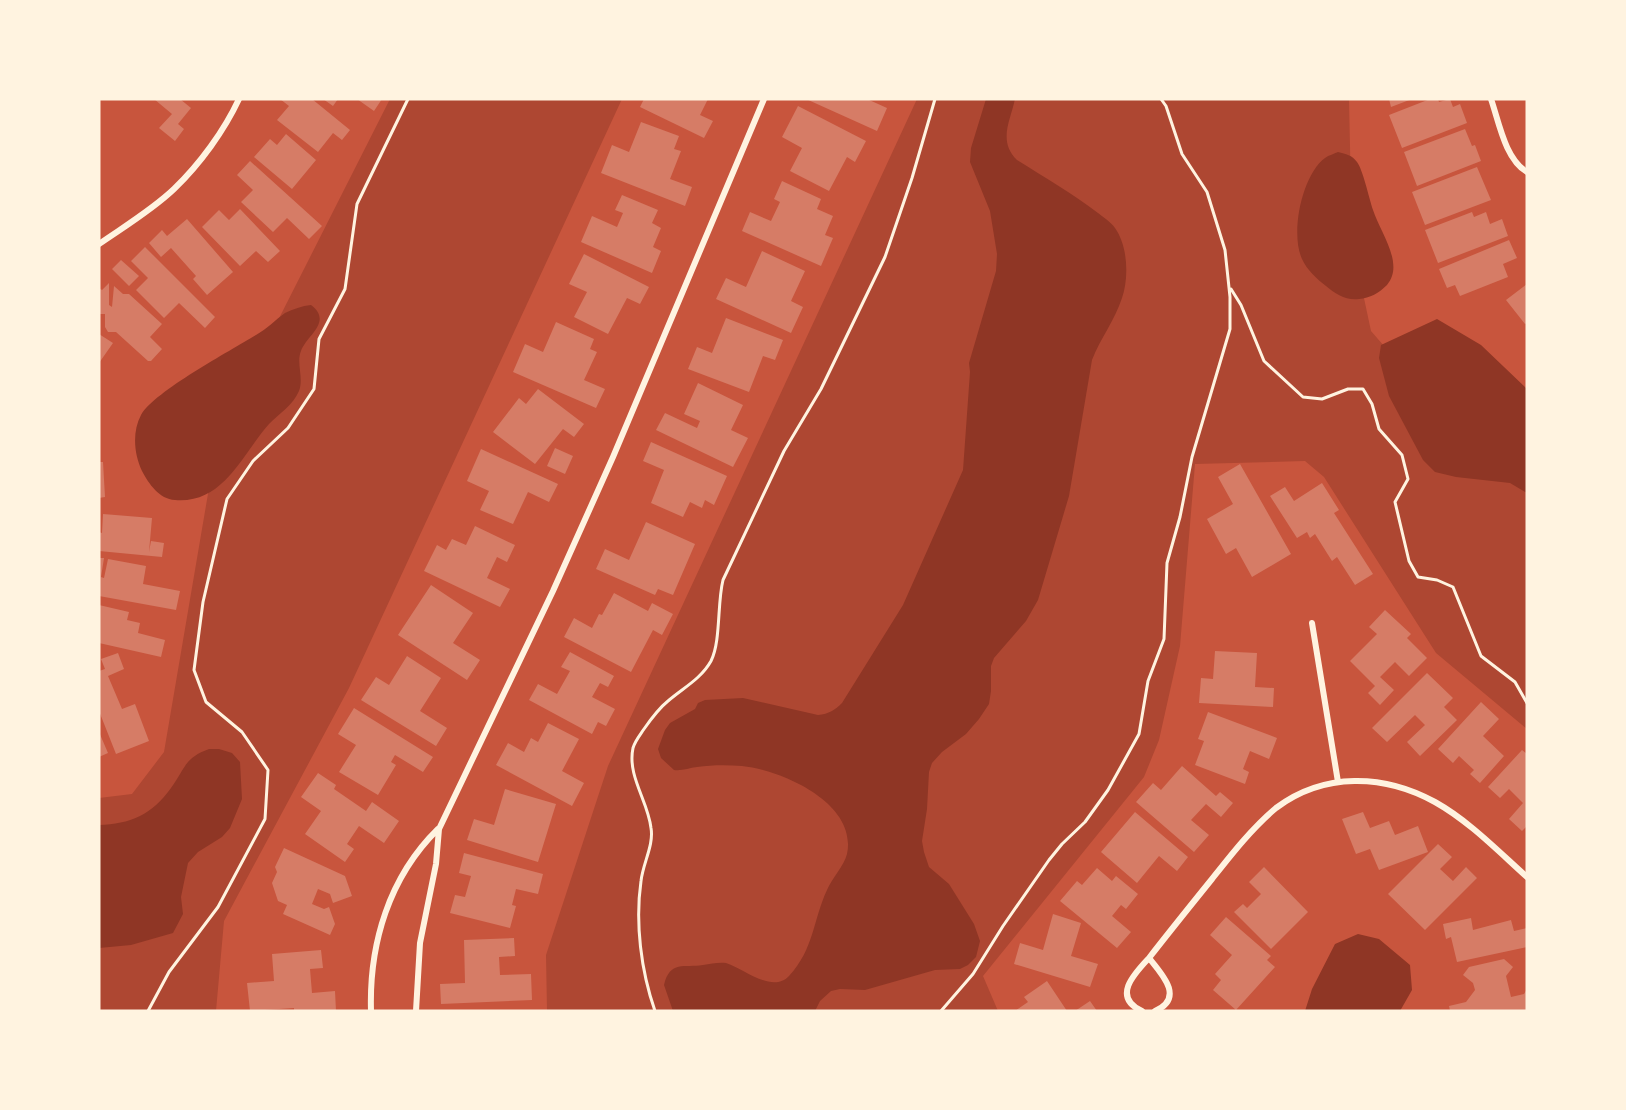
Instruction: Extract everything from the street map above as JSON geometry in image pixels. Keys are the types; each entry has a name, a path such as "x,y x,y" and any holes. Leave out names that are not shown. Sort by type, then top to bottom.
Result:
{"street":[{"path":"99,244 149,210 190,173 211,145 239,99"},
{"path":"371,1011 370,986 373,958 384,917 414,854 439,829 553,591 764,99"},
{"path":"1491,99 1512,159 1527,172"},
{"path":"1312,623 1338,782"},
{"path":"1142,1011 1130,1002 1127,988 1133,976 1228,859 1276,809 1295,796 1316,787 1338,782 1372,780 1409,790 1434,802 1462,821 1527,877"},
{"path":"416,1011 420,943 436,864 439,829"},
{"path":"1149,958 1164,976 1170,990 1165,1003 1155,1011"}],"path":[{"path":"148,1011 169,972 218,907 265,819 268,770 242,732 206,702 194,670 203,602 227,499 254,461 288,428 314,389 319,339 345,289 357,204 408,99"},
{"path":"655,1011 643,973 639,904 641,879 652,829 636,782 633,749 637,739 666,702 695,680 712,658 716,644 723,580 784,451 821,389 885,257 912,178 935,99"},
{"path":"941,1011 974,974 1018,903 1049,860 1095,811 1136,744 1148,681 1164,639 1167,563 1180,517 1192,457 1230,329 1230,288 1225,250 1207,192 1182,154 1166,106 1161,99"},
{"path":"1230,288 1241,305 1263,361 1303,397 1322,399 1348,389 1363,389 1372,404 1379,429 1402,455 1408,479 1395,501 1409,561 1418,577 1437,580 1453,587 1481,656 1515,682 1527,702"}],"shaded area":[{"path":"390,99 622,99 349,688 224,921 216,1011 99,1011 99,798 132,794 164,752 217,441"},
{"path":"917,99 1349,99 1352,242 1371,331 1469,444 1527,489 1527,729 1436,653 1324,477 1305,461 1195,464 1180,646 1159,740 1144,777 983,976 998,1011 547,1011 546,955 608,766"},
{"path":"986,99 1015,99 1007,131 1011,153 1017,160 1098,213 1115,228 1123,244 1126,272 1119,306 1092,360 1069,496 1038,600 1026,621 994,658 991,666 989,704 966,734 942,752 932,763 929,772 922,841 924,852 929,867 949,884 974,924 980,941 976,957 960,969 935,970 865,990 831,991 820,1001 815,1011 673,1011 664,985 674,968 726,963 766,981 782,981 789,976 804,955 822,901 847,854 847,836 841,819 813,792 795,782 776,774 742,766 708,766 674,770 661,758 658,749 670,723 695,709 698,703 705,700 743,698 818,715 832,711 842,703 903,605 963,470 969,363 996,271 997,254 990,211 970,162 971,148"},
{"path":"1338,152 1351,156 1359,166 1392,258 1392,277 1387,285 1374,295 1363,298 1346,298 1330,289 1307,267 1299,248 1298,220 1304,191 1317,166 1327,157"},
{"path":"311,305 320,317 319,323 301,351 300,386 293,401 269,424 219,486 207,494 192,499 175,500 159,494 151,486 139,464 135,443 138,422 149,405 177,383 260,333 285,313"},
{"path":"1437,319 1481,345 1527,389 1527,493 1510,483 1456,477 1435,472 1423,460 1389,396 1379,358 1381,345"},
{"path":"209,749 232,753 240,762 242,799 230,828 222,837 198,852 188,863 181,897 183,914 173,933 131,945 99,948 99,825 121,823 148,811 164,797 190,760"},
{"path":"1358,934 1379,939 1410,965 1412,990 1400,1011 1305,1011 1312,989 1335,944"}],"building":[{"path":"154,99 180,99 191,108 178,124 184,129 175,141 159,128 172,114"},
{"path":"280,99 312,99 350,130 342,140 333,133 318,152 277,120 289,106"},
{"path":"323,99 338,99 333,106"},
{"path":"357,99 382,99 374,111"},
{"path":"644,99 708,99 700,115 713,121 704,138 640,107"},
{"path":"806,99 867,99 887,108 877,131"},
{"path":"1389,99 1412,99 1391,107"},
{"path":"1430,99 1438,99 1439,102 1450,99 1453,107 1460,104 1467,123 1402,148 1389,115"},
{"path":"798,106 866,141 855,162 847,157 829,191 790,171 802,148 782,137"},
{"path":"641,122 679,136 674,149 681,151 670,179 692,187 685,206 601,173 612,145 629,152"},
{"path":"1465,129 1481,161 1417,186 1404,152"},
{"path":"286,134 316,160 292,189 254,157 270,139 277,145"},
{"path":"250,161 322,226 309,239 287,218 273,232 241,202 253,190 237,175"},
{"path":"1477,167 1491,200 1425,225 1412,192"},
{"path":"782,181 821,199 817,209 833,216 825,235 833,238 821,266 742,231 750,212 771,221 780,202 774,199"},
{"path":"622,195 658,210 652,223 661,228 653,247 661,251 652,273 581,242 592,216 617,227 623,213 615,210"},
{"path":"240,209 280,251 268,262 256,251 240,266 202,227 219,210 229,220"},
{"path":"1472,212 1474,217 1486,212 1490,224 1502,219 1508,236 1438,263 1425,230"},
{"path":"187,219 233,272 207,295 193,279 196,276 171,248 161,257 149,243 162,230 167,236"},
{"path":"1509,240 1517,258 1503,264 1508,277 1460,296 1455,285 1447,288 1439,269"},
{"path":"145,247 215,317 205,328 179,303 164,318 136,290 148,278 131,261"},
{"path":"762,251 805,271 791,301 803,307 791,333 716,299 726,278 746,287"},
{"path":"584,254 649,287 640,304 627,298 608,334 574,317 587,292 569,284"},
{"path":"121,260 139,276 129,286 112,269"},
{"path":"109,283 109,305 112,307 114,286 123,294 129,294 162,324 150,337 162,349 151,361 148,361 116,332 108,332 105,327 105,314 99,314 99,288 102,290"},
{"path":"1527,284 1527,323 1525,324 1506,300"},
{"path":"726,318 783,340 775,360 763,356 749,392 688,369 697,347 712,353"},
{"path":"556,322 594,339 590,349 597,352 584,380 605,389 596,408 513,372 525,344 543,352"},
{"path":"99,334 113,343 99,363"},
{"path":"698,383 743,405 731,430 748,438 733,467 656,430 665,413 697,428 700,421 684,414"},
{"path":"538,389 584,424 574,437 563,429 535,464 493,432 519,398 526,404"},
{"path":"651,442 727,476 714,505 705,500 702,508 690,502 683,517 651,503 664,470 643,461"},
{"path":"555,448 573,456 565,474 547,466"},
{"path":"481,449 558,484 549,502 528,492 513,524 480,510 489,491 467,481"},
{"path":"99,462 103,462 105,497 99,498"},
{"path":"1240,464 1291,554 1252,577 1236,548 1226,554 1207,519 1233,504 1218,477"},
{"path":"1322,483 1339,510 1334,513 1373,574 1355,585 1337,557 1332,561 1315,534 1310,538 1307,532 1297,538 1270,496 1285,487 1294,501"},
{"path":"103,514 152,518 149,552 151,541 164,543 162,557 99,551 99,532 102,533"},
{"path":"646,522 695,544 673,595 658,589 655,595 596,569 605,549 629,560"},
{"path":"475,526 515,545 507,562 497,557 487,578 510,589 500,607 424,571 437,545 446,550 452,539 466,545"},
{"path":"99,558 104,558 101,577 104,578 108,559 146,566 143,584 180,591 176,610 99,596"},
{"path":"431,585 473,613 453,643 480,660 467,680 398,635"},
{"path":"614,593 648,611 652,603 673,614 662,635 653,630 631,672 564,637 574,618 592,628"},
{"path":"99,605 129,612 127,620 140,623 138,633 165,640 161,657 99,643"},
{"path":"1385,610 1411,634 1407,638 1427,658 1409,676 1395,662 1380,677 1394,690 1380,705 1368,693 1375,686 1350,661 1377,634 1369,627"},
{"path":"1215,651 1257,653 1255,687 1274,688 1273,707 1199,703 1201,678 1213,679"},
{"path":"570,652 614,676 608,687 600,683 592,697 615,709 606,726 598,722 592,734 529,700 538,684 557,694 570,671 561,667"},
{"path":"118,653 124,669 108,676 122,709 135,704 149,741 116,754 99,711 99,671 105,669 101,659"},
{"path":"407,656 441,678 420,711 447,728 436,746 361,700 376,677 389,685"},
{"path":"1427,673 1453,698 1444,707 1457,720 1420,756 1407,742 1425,725 1415,715 1387,742 1372,728"},
{"path":"1481,702 1499,719 1483,736 1504,756 1480,783 1470,774 1474,770 1459,756 1453,763 1438,749"},
{"path":"354,708 433,757 423,772 395,755 391,762 396,765 378,795 339,772 356,745 338,734"},
{"path":"1208,712 1277,738 1269,759 1250,751 1243,769 1249,772 1245,784 1195,765 1204,741 1198,739"},
{"path":"548,723 579,739 562,771 584,783 572,806 496,765 508,743 524,752 531,738 538,742"},
{"path":"99,732 108,753 99,757"},
{"path":"1522,750 1527,754 1527,826 1522,831 1509,819 1523,803 1509,789 1500,798 1488,787"},
{"path":"1182,766 1216,796 1220,792 1233,803 1221,817 1206,804 1191,820 1209,835 1194,852 1136,802 1153,783 1161,790"},
{"path":"318,773 336,785 334,789 366,811 372,802 399,821 384,843 359,826 347,844 354,849 345,862 305,834 321,811 301,797"},
{"path":"505,789 556,804 538,862 467,840 474,819 494,825"},
{"path":"1135,812 1188,857 1177,871 1159,856 1137,883 1101,852"},
{"path":"1363,812 1370,828 1389,821 1395,835 1418,826 1428,852 1379,870 1370,849 1356,854 1342,819"},
{"path":"1438,844 1452,857 1440,869 1453,881 1466,867 1477,878 1425,930 1388,894"},
{"path":"284,848 345,876 352,896 333,903 330,894 318,889 312,904 324,909 329,907 335,924 330,935 283,914 287,905 278,901 272,883 277,872 275,867"},
{"path":"464,853 543,874 538,894 516,889 512,905 516,906 510,928 450,913 455,895 465,897 471,876 459,873"},
{"path":"1264,867 1308,912 1271,949 1234,912 1243,904 1247,908 1261,894 1249,882"},
{"path":"1097,868 1112,881 1116,876 1138,894 1126,909 1121,905 1112,916 1131,932 1117,948 1060,901 1077,881 1082,885"},
{"path":"1053,914 1081,923 1071,956 1098,964 1090,987 1014,964 1020,943 1043,950"},
{"path":"1226,917 1271,956 1267,960 1275,967 1236,1010 1213,990 1221,980 1215,974 1232,955 1210,935"},
{"path":"1471,918 1473,930 1511,920 1514,931 1527,928 1527,947 1457,962 1451,937 1446,939 1443,924"},
{"path":"514,938 515,956 499,957 500,975 531,974 532,1000 441,1004 440,984 465,983 464,940"},
{"path":"321,950 323,968 310,969 312,993 335,991 336,1011 294,1011 294,1008 250,1011 247,983 274,981 272,954"},
{"path":"1504,959 1513,967 1506,976 1511,997 1524,994 1527,989 1527,1010 1450,1011 1449,1006 1466,1002 1475,990 1473,983 1463,975 1469,967"},
{"path":"1047,981 1067,1011 1015,1011 1028,1002 1024,997"},
{"path":"1090,1001 1097,1011 1075,1011"}]}
